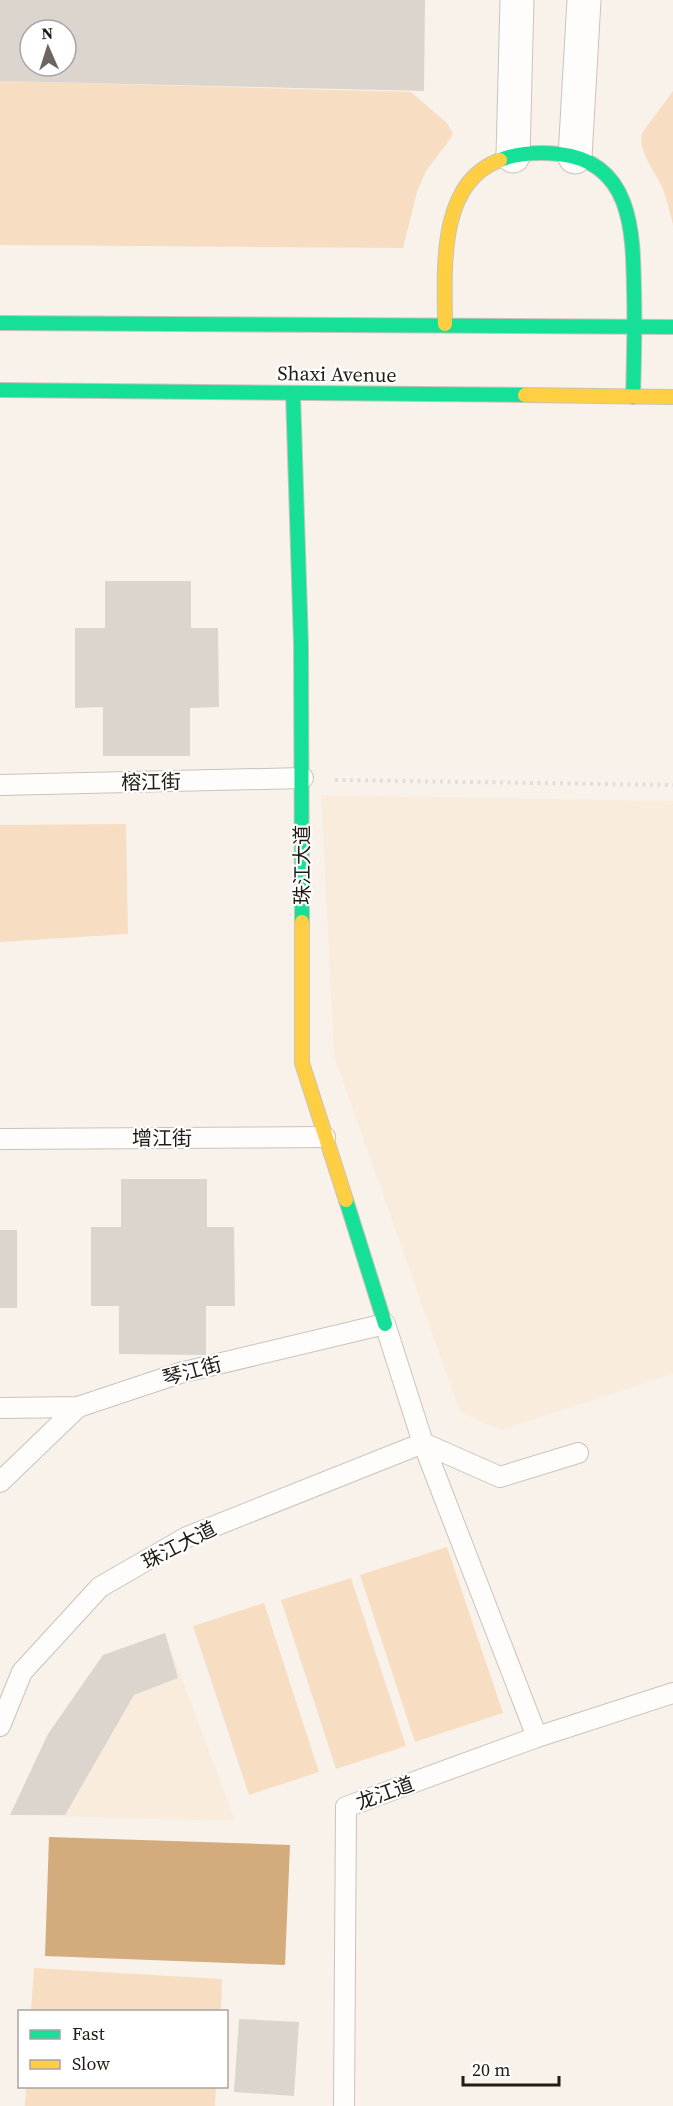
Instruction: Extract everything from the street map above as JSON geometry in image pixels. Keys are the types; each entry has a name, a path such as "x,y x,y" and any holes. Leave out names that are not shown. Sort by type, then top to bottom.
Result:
{"street":[{"path":"513,156 517,0"},
{"path":"575,157 584,0"},
{"path":"445,324 447,245 452,219 463,191 476,174 493,162 513,156 539,154 575,157 591,163 607,176 618,191 627,211 634,263 633,397"},
{"path":"0,323 673,327"},
{"name":"Shaxi Avenue","path":"0,390 673,397"},
{"name":"珠江大道","path":"293,393 303,778 302,1063 385,1324"}],"lane":[{"name":"榕江街","path":"0,785 303,778"},
{"name":"增江街","path":"0,1139 325,1137"},
{"name":"琴江街","path":"0,1408 78,1407 180,1373 385,1324"},
{"path":"385,1324 423,1443 537,1737"},
{"path":"0,1482 78,1407"},
{"path":"423,1443 500,1477 578,1453"},
{"name":"珠江大道","path":"0,1726 22,1672 100,1587 187,1537 423,1443"},
{"name":"龙江道","path":"344,2106 346,1807 537,1737 673,1693"}],"path":[{"path":"303,778 673,785"}],"shaded area":[{"path":"0,81 411,92 447,123 453,133 426,171 417,192 403,248 0,245"},
{"path":"673,91 673,225 663,189 645,154 641,140 642,133"},
{"path":"321,795 673,801 673,1374 501,1430 460,1412 334,1056"},
{"path":"126,824 128,934 0,942 0,825"},
{"path":"447,1547 503,1713 415,1742 360,1575"},
{"path":"351,1578 406,1746 336,1769 281,1600"},
{"path":"264,1603 319,1772 249,1795 193,1626"},
{"path":"165,1633 235,1821 10,1815 48,1734 103,1655"},
{"path":"49,1837 290,1845 285,1965 45,1956"},
{"path":"34,1968 222,1979 221,2010 31,2010"},
{"path":"26,2088 216,2088 215,2106 25,2106"}],"building":[{"path":"0,0 425,0 424,91 0,81"},
{"path":"105,581 191,581 191,628 218,628 219,707 190,708 190,756 103,756 103,707 75,708 75,628 105,628"},
{"path":"121,1179 207,1179 207,1227 234,1227 235,1306 206,1306 206,1355 119,1354 119,1306 91,1306 91,1227 121,1227"},
{"path":"0,1230 17,1230 17,1308 0,1308"},
{"path":"165,1633 178,1678 134,1695 65,1815 10,1815 48,1734 103,1655"},
{"path":"239,2019 299,2022 294,2096 234,2092"}],"traffic: fast":[{"path":"500,160 529,154 559,154 583,160 602,171 615,186 624,204 629,224 634,269 633,397"},
{"path":"0,323 673,327"},
{"path":"0,390 525,395"},
{"path":"293,393 301,644 302,922"},
{"path":"346,1200 385,1324"}],"traffic: slow":[{"path":"445,324 446,255 455,208 465,188 480,171 500,160"},
{"path":"525,395 673,397"},
{"path":"302,922 302,1063 346,1200"}]}
